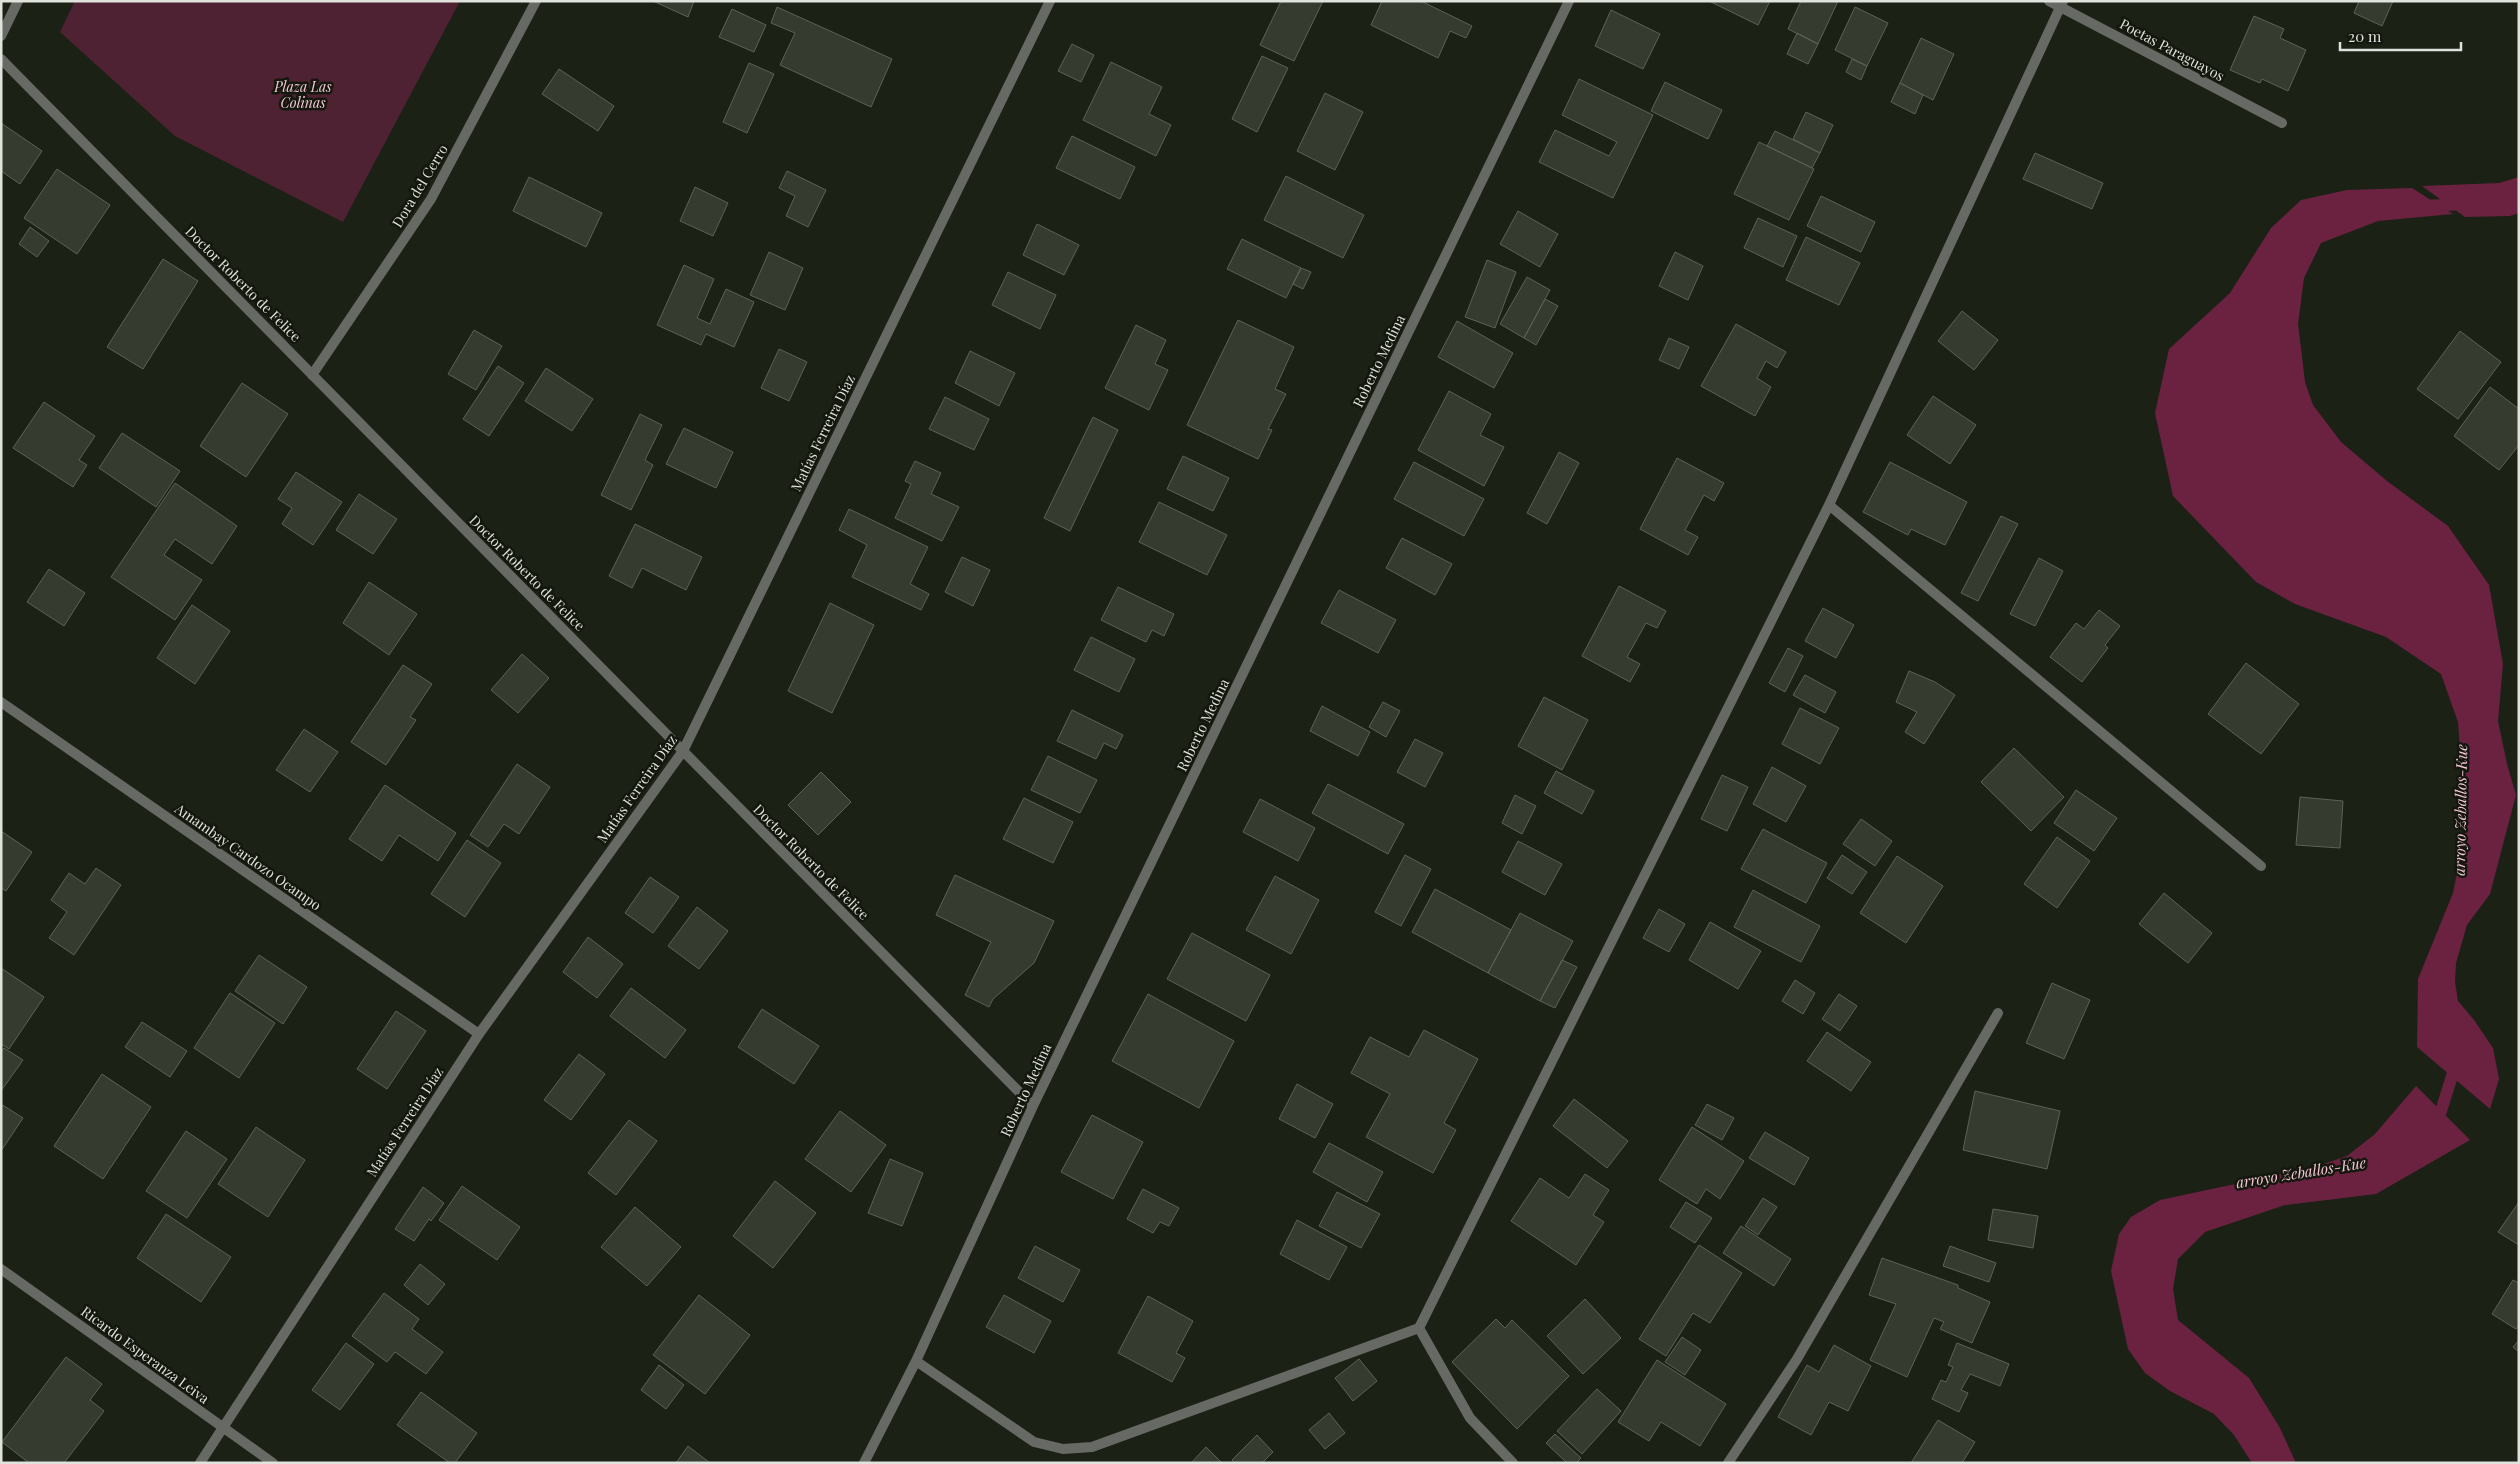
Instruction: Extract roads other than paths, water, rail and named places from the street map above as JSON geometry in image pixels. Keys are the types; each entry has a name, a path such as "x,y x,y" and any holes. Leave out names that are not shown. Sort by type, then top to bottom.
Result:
{"street":[{"path":"1,36 18,1"},
{"name":"Dora del Cerro","path":"312,375 431,200 536,1"},
{"name":"Matías Ferreira Díaz","path":"200,1463 479,1034 682,751 1050,1"},
{"name":"Roberto Medina","path":"864,1463 916,1361 1033,1106 1569,1"},
{"name":"Poetas Paraguayos","path":"2049,1 2061,4 2282,123"},
{"path":"916,1361 1034,1442 1063,1448 1092,1447 1419,1328 1829,505 2061,4"},
{"name":"Doctor Roberto de Felice","path":"1,59 1033,1106"},
{"path":"1829,505 2261,866"},
{"name":"Amambay Cardozo Ocampo","path":"1,702 479,1034"},
{"path":"1728,1463 1797,1359 1998,1013"},
{"name":"Ricardo Esperanza Leiva","path":"1,1269 273,1463"},
{"path":"1419,1328 1470,1418 1513,1463"}],"water":[{"path":"2519,177 2519,213 2510,216 2465,217 2422,186 2499,183"},
{"path":"2412,188 2453,214 2378,221 2321,243 2304,278 2298,324 2305,382 2313,405 2341,442 2387,481 2448,526 2489,585 2503,664 2498,721 2516,795 2490,894 2467,925 2456,963 2455,982 2458,1001 2493,1048 2499,1079 2490,1109 2417,1047 2418,979 2453,893 2466,828 2458,722 2441,674 2386,637 2295,604 2256,582 2173,496 2155,413 2169,349 2230,293 2271,228 2301,200 2347,190"},
{"path":"2416,1086 2470,1140 2376,1194 2285,1205 2205,1232 2178,1259 2173,1289 2178,1320 2249,1378 2280,1428 2296,1463 2252,1463 2234,1435 2214,1414 2170,1391 2145,1373 2128,1349 2111,1271 2119,1234 2131,1217 2160,1200 2315,1167 2347,1156 2375,1134"}],"waterway":[{"name":"arroyo Zeballos-Kue","path":"2423,206 2466,204"},
{"name":"arroyo Zeballos-Kue","path":"2436,1127 2457,1060"}],"park label":[{"name":"Plaza Las Colinas","path":"303,95"}]}
